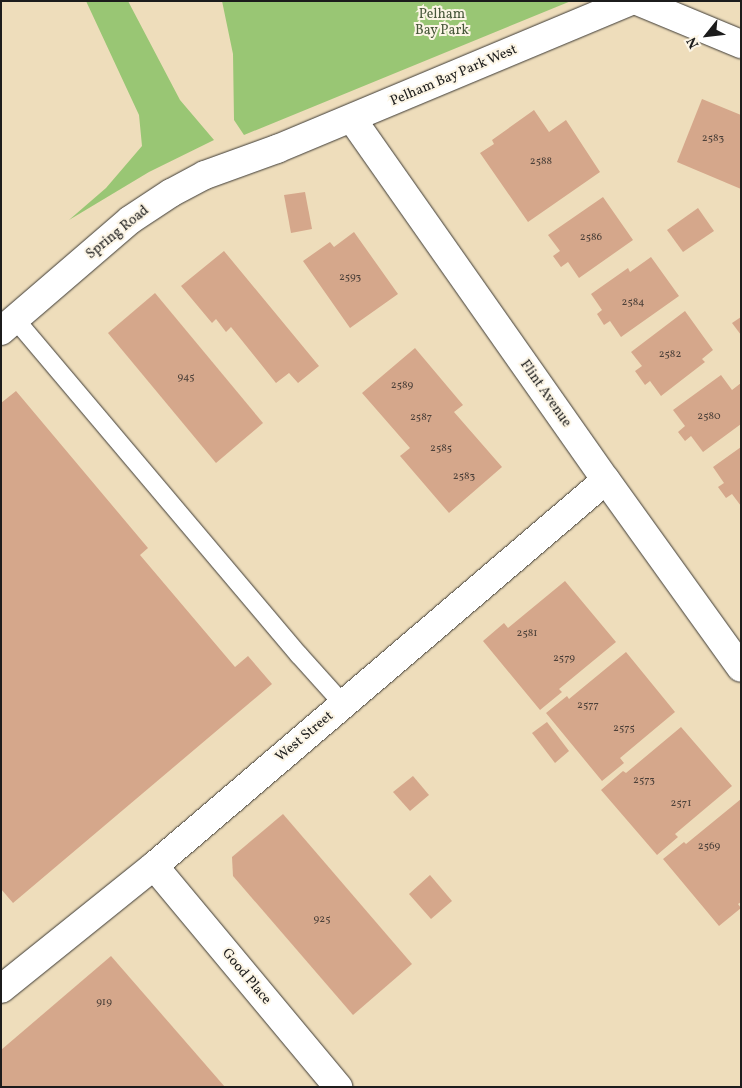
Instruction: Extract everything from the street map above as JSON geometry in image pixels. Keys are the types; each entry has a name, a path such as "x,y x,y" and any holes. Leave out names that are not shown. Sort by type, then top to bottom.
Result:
{"street":[{"name":"Pelham Bay Park West","path":"277,149 630,1"},
{"path":"637,1 741,44"},
{"name":"Flint Avenue","path":"352,119 741,668"},
{"name":"Spring Road","path":"8,325 130,220 172,193 205,175 277,149"},
{"name":"West Street","path":"1,990 154,866 606,480"},
{"name":"Good Place","path":"154,866 338,1087"}],"lane":[{"path":"8,325 344,705"}],"green space":[{"path":"86,1 128,1 180,100 214,140 149,172 69,220 106,188 142,146 139,115"},
{"name":"Pelham Bay Park","path":"222,1 571,1 244,135 234,120 233,54"}],"building":[{"path":"702,99 741,115 741,189 677,162"},
{"path":"534,110 549,132 566,120 600,172 528,222 480,153 494,144 492,140"},
{"path":"305,192 312,229 291,233 284,195"},
{"path":"603,197 633,240 579,278 568,262 561,267 553,256 560,251 548,235"},
{"path":"698,208 714,231 683,252 667,230"},
{"path":"354,232 398,294 350,328 303,261 330,242 334,247"},
{"path":"224,251 319,366 298,383 289,373 276,383 231,327 226,332 216,319 212,323 181,286"},
{"path":"651,257 679,296 621,337 610,321 604,325 597,314 602,310 591,294 628,268 630,272"},
{"path":"155,293 263,423 216,463 108,333"},
{"path":"685,311 713,350 702,359 705,362 661,396 650,381 645,385 635,371 642,366 631,352"},
{"path":"741,317 741,335 732,323"},
{"path":"415,348 463,405 454,412 502,467 449,513 400,456 410,448 362,393"},
{"path":"721,375 732,390 741,383 741,424 703,452 691,436 685,441 678,432 685,426 673,410"},
{"path":"16,391 148,548 140,555 235,667 248,656 272,684 13,903 1,889 1,403"},
{"path":"741,447 741,506 732,494 726,498 718,487 724,483 713,467"},
{"path":"565,581 616,642 559,689 562,692 540,710 483,641 504,623 508,628"},
{"path":"626,652 675,712 620,758 624,763 602,781 546,713 567,696 569,699"},
{"path":"547,722 569,751 555,763 532,733"},
{"path":"681,727 732,786 675,834 678,837 657,855 601,790 623,771 626,773"},
{"path":"413,776 429,795 410,811 393,792"},
{"path":"741,799 741,902 738,904 741,908 719,926 663,859 684,842 686,844"},
{"path":"283,814 412,964 353,1015 233,876 232,857"},
{"path":"430,875 452,901 431,919 409,894"},
{"path":"111,956 225,1087 1,1087 1,1050"}]}
